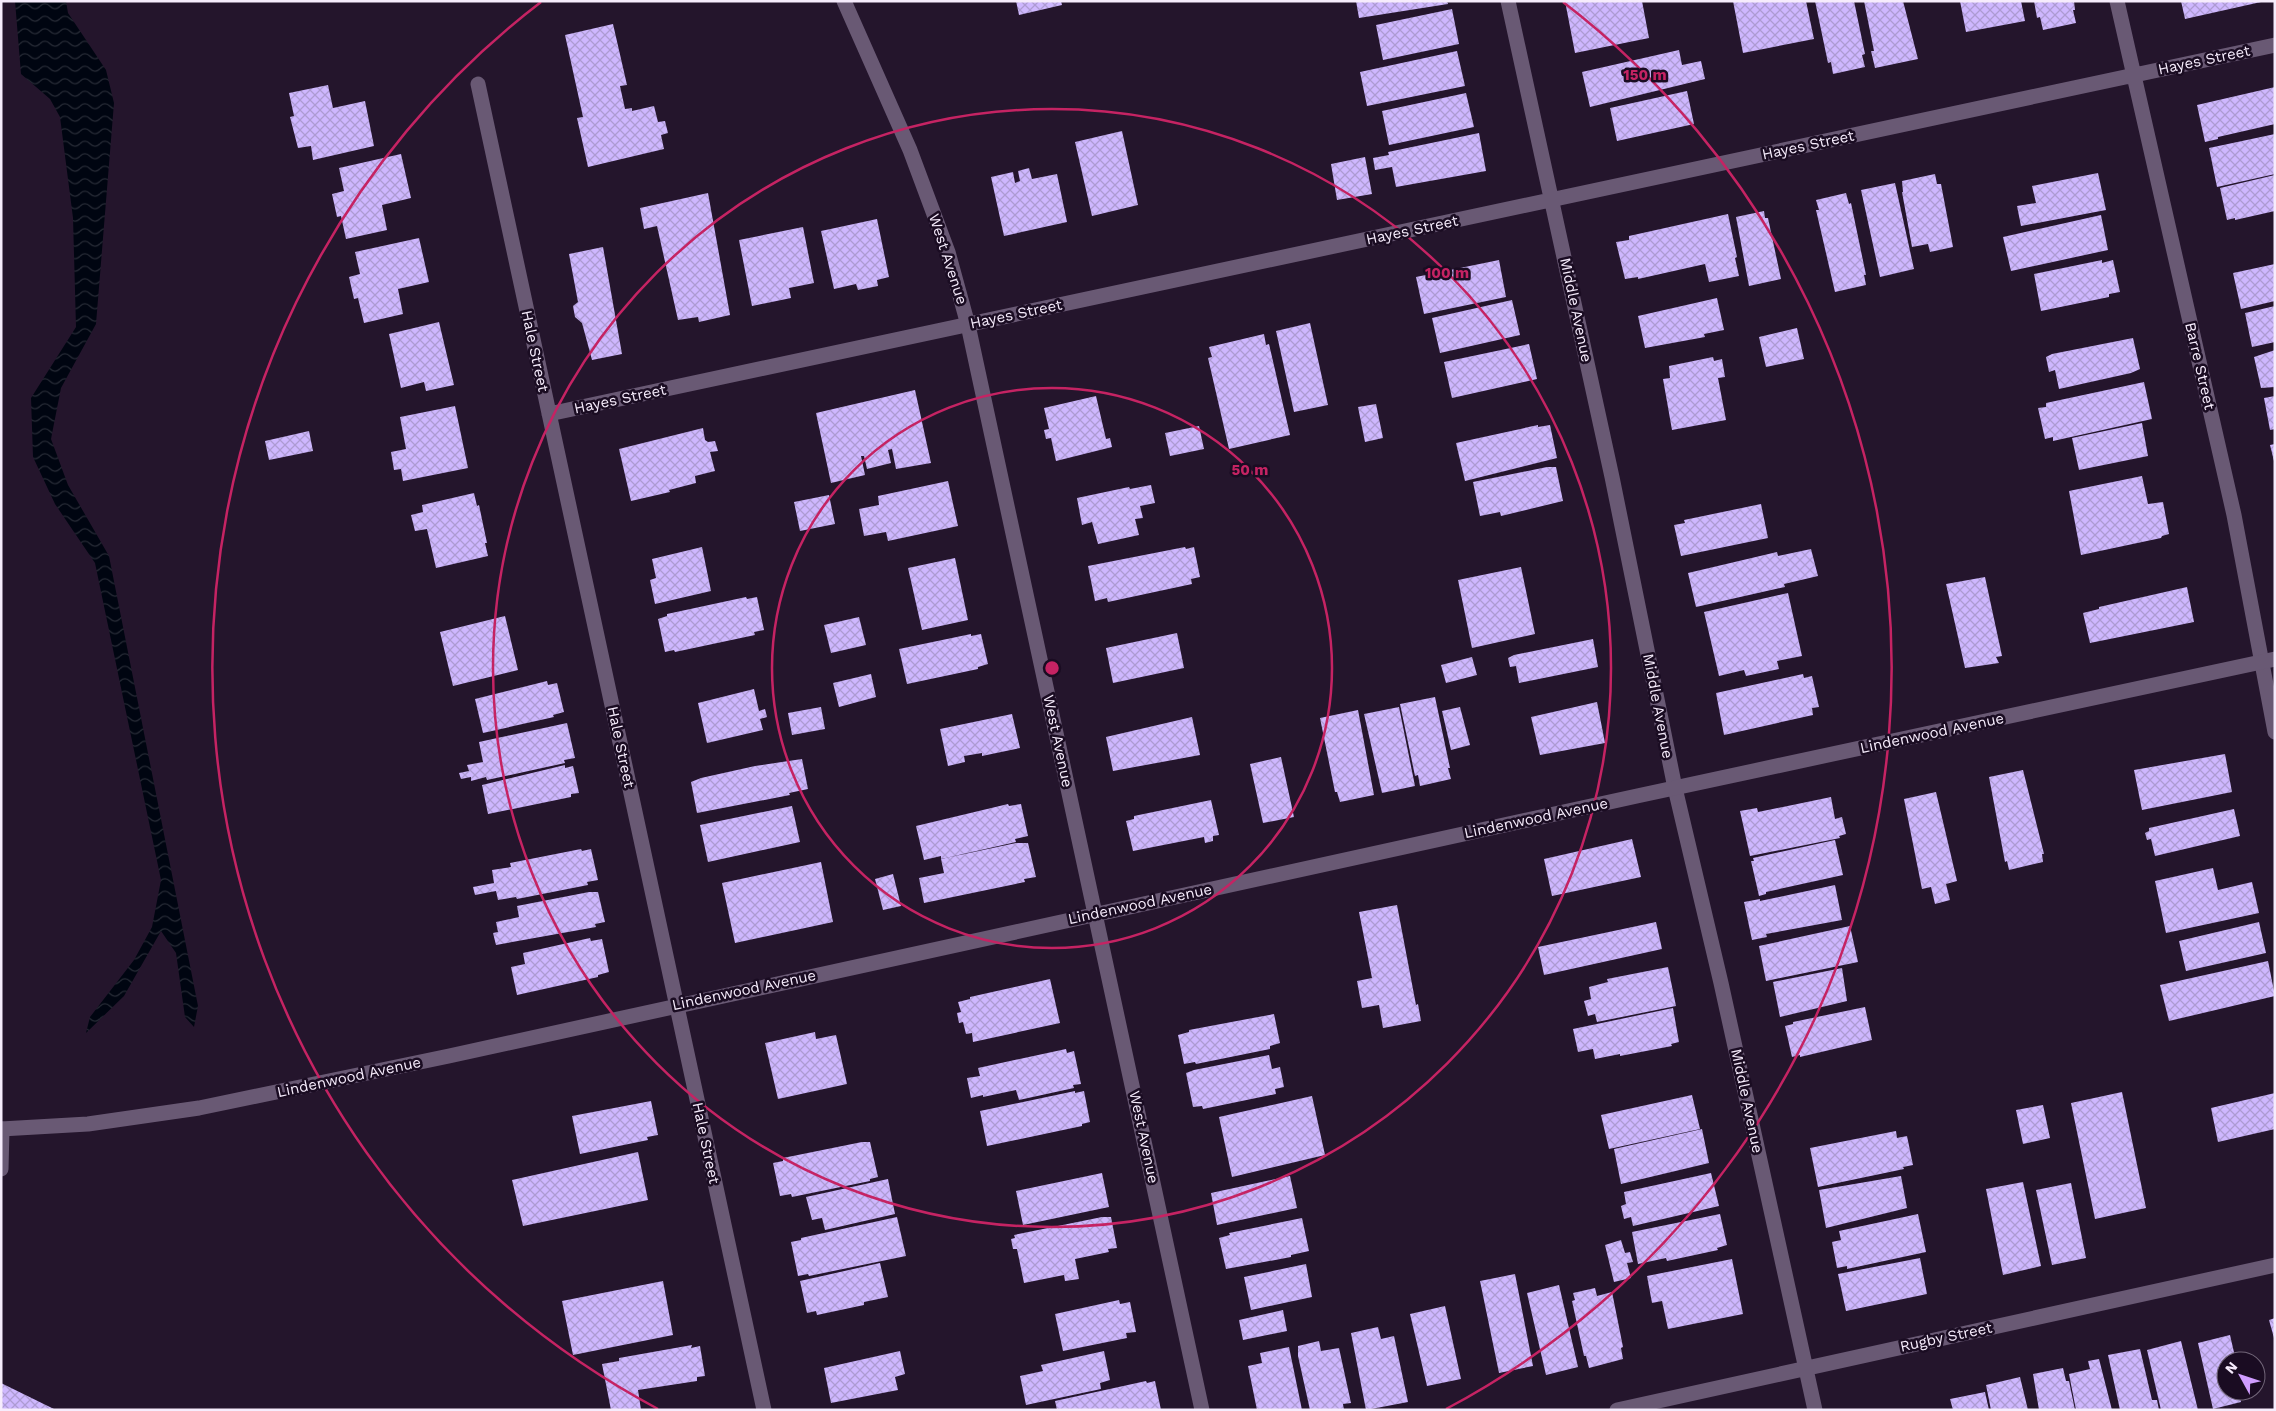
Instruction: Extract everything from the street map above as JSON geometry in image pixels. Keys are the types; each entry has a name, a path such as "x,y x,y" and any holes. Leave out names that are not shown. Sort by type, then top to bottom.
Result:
{"street":[{"name":"West Avenue","path":"844,1 910,150 948,252 968,325 1202,1410"},
{"name":"Middle Avenue","path":"1508,1 1614,487 1675,788 1721,983 1815,1410"},
{"name":"Barre Street","path":"2118,1 2133,75 2268,661 2275,732"},
{"name":"Hayes Street","path":"549,414 2275,45"},
{"name":"Hale Street","path":"478,84 764,1410"},
{"name":"Lindenwood Avenue","path":"2,1129 88,1124 199,1108 449,1056 1675,788 2268,661"},
{"path":"1,1170 2,1129"},
{"name":"Rugby Street","path":"1617,1410 2275,1264"}],"water":[{"path":"15,1 66,1 68,13 106,70 114,103 96,324 61,388 51,439 68,485 109,556 198,1006 194,1027 185,1017 176,953 161,931 124,996 86,1033 90,1017 134,960 152,927 161,880 95,563 55,504 33,457 31,398 76,327 73,218 60,117 50,99 21,74"}],"building":[{"path":"1016,1 1061,1 1062,5 1019,15"},
{"path":"1356,1 1447,1 1448,4 1359,18"},
{"path":"1565,1 1642,1 1649,38 1575,53"},
{"path":"1733,1 1806,1 1814,39 1743,53"},
{"path":"1815,1 1854,1 1865,54 1862,55 1865,67 1833,74 1831,62 1828,63"},
{"path":"1864,1 1903,1 1918,59 1875,68 1871,51 1874,51"},
{"path":"1960,1 2021,1 2025,21 1966,32"},
{"path":"2034,1 2074,1 2075,10 2073,10 2076,23 2043,30 2040,17 2037,18"},
{"path":"2181,1 2261,1 2261,2 2185,19"},
{"path":"1452,9 1459,44 1383,60 1376,25"},
{"path":"613,24 627,85 620,86 625,109 632,108 632,111 654,106 658,122 665,121 668,133 661,135 664,149 588,167 577,118 583,117 565,35"},
{"path":"1679,50 1682,65 1701,61 1705,79 1590,107 1582,72"},
{"path":"1457,51 1465,86 1367,106 1360,72"},
{"path":"328,85 333,108 365,101 374,146 313,160 311,146 298,148 290,117 294,116 289,93"},
{"path":"2275,87 2275,124 2218,137 2218,139 2205,142 2197,105"},
{"path":"1687,91 1694,124 1617,141 1610,108"},
{"path":"1466,93 1474,127 1389,145 1382,111"},
{"path":"1122,131 1138,205 1092,216 1075,142"},
{"path":"1479,133 1486,171 1396,187 1392,167 1375,170 1373,158 1389,155 1388,152"},
{"path":"2275,134 2275,174 2217,187 2209,148"},
{"path":"401,154 411,198 382,205 387,230 346,239 341,216 337,217 332,194 344,191 339,168"},
{"path":"1365,157 1372,194 1337,200 1331,164"},
{"path":"1029,168 1032,179 1057,174 1067,222 1004,236 991,177 1013,172 1015,183 1020,181 1018,171"},
{"path":"2098,173 2106,210 2021,226 2017,206 2036,203 2032,186"},
{"path":"1935,174 1937,184 1941,184 1953,247 1930,252 1928,244 1912,247 1902,192 1902,181"},
{"path":"2275,175 2275,211 2227,220 2220,188"},
{"path":"1895,183 1914,269 1880,277 1861,190"},
{"path":"708,193 730,315 699,322 698,317 678,320 657,226 644,229 640,208"},
{"path":"1846,193 1849,204 1851,203 1866,275 1864,275 1866,285 1835,292 1816,210 1819,210 1816,200"},
{"path":"1764,211 1765,218 1768,218 1781,279 1749,286 1736,217"},
{"path":"1728,214 1739,276 1709,282 1705,264 1638,279 1638,277 1625,279 1616,242 1629,240 1629,236"},
{"path":"2101,215 2108,250 2011,271 2003,237"},
{"path":"877,219 889,277 877,280 878,286 858,290 856,284 834,289 821,231"},
{"path":"803,227 814,283 789,288 791,298 752,306 739,240"},
{"path":"419,238 429,282 398,289 403,314 364,323 358,298 354,299 349,277 360,274 355,252"},
{"path":"603,247 622,354 592,360 582,323 575,317 573,306 578,302 569,254"},
{"path":"1499,260 1506,297 1424,314 1416,277"},
{"path":"2102,260 2102,263 2113,260 2120,292 2109,294 2109,297 2041,311 2034,274"},
{"path":"2275,264 2275,301 2241,309 2233,273"},
{"path":"1717,298 1724,330 1704,334 1705,337 1645,348 1638,316"},
{"path":"1512,300 1520,335 1440,353 1432,318"},
{"path":"2275,306 2275,342 2252,347 2245,313"},
{"path":"439,322 454,385 426,391 424,382 401,388 389,334"},
{"path":"1310,323 1328,405 1294,412 1276,331"},
{"path":"1797,328 1804,359 1766,367 1759,337"},
{"path":"1264,334 1266,345 1269,344 1290,435 1229,449 1208,358 1212,357 1209,347"},
{"path":"2133,338 2140,369 2131,373 2059,389 2055,370 2049,372 2046,357 2052,354"},
{"path":"1529,344 1537,379 1452,398 1444,362"},
{"path":"2275,350 2275,387 2261,388 2254,357"},
{"path":"1713,357 1714,361 1722,359 1725,377 1718,378 1726,420 1672,430 1663,379 1670,378 1669,366"},
{"path":"2144,382 2152,419 2053,441 2053,437 2045,439 2038,408 2046,407 2046,403"},
{"path":"915,390 931,463 896,469 892,449 888,450 891,463 867,469 864,456 861,456 865,475 831,483 816,413"},
{"path":"1096,396 1106,439 1110,438 1112,447 1056,461 1051,438 1046,439 1044,430 1049,429 1044,408"},
{"path":"2275,396 2275,429 2270,430 2264,398"},
{"path":"1376,404 1383,438 1365,442 1358,407"},
{"path":"455,406 468,468 403,481 401,469 394,470 391,452 406,449 400,417"},
{"path":"2142,423 2148,456 2079,470 2072,438"},
{"path":"1538,425 1538,427 1550,425 1557,458 1465,481 1456,443"},
{"path":"1199,426 1204,449 1170,456 1165,433"},
{"path":"703,428 705,440 708,442 715,441 718,451 710,452 715,471 695,476 696,483 669,490 670,492 631,501 619,449"},
{"path":"309,431 313,451 269,460 265,441"},
{"path":"2275,444 2275,461 2274,461 2270,445"},
{"path":"1547,467 1556,467 1563,501 1501,516 1500,512 1480,516 1473,482"},
{"path":"2142,476 2148,504 2163,502 2169,534 2161,538 2081,555 2069,491"},
{"path":"948,481 958,526 888,541 886,532 864,536 859,509 879,505 878,496"},
{"path":"1151,485 1155,503 1140,506 1143,518 1135,519 1139,535 1098,544 1092,522 1082,525 1077,498 1129,487 1130,489"},
{"path":"474,493 477,506 479,505 488,556 436,568 427,529 415,531 411,515 423,512 422,505"},
{"path":"829,495 835,524 800,531 794,502"},
{"path":"1761,504 1768,538 1681,556 1674,525 1685,523 1684,520"},
{"path":"702,547 711,591 655,604 650,580 656,578 652,559"},
{"path":"1185,547 1186,549 1194,547 1200,577 1191,579 1192,584 1108,602 1107,598 1095,601 1088,566"},
{"path":"1811,549 1818,576 1784,584 1785,587 1696,607 1688,573 1777,552 1778,556"},
{"path":"955,558 968,620 922,630 908,568"},
{"path":"1521,567 1535,634 1472,648 1458,580"},
{"path":"1985,577 2002,656 1996,657 1999,663 1965,668 1946,584"},
{"path":"2187,587 2194,622 2090,643 2083,613 2099,609 2099,607"},
{"path":"1788,593 1802,656 1777,661 1779,669 1746,676 1744,670 1719,676 1704,612"},
{"path":"746,597 747,599 757,597 764,630 754,632 755,635 675,652 674,650 665,652 658,619 667,616 667,614"},
{"path":"505,616 518,670 453,686 440,632"},
{"path":"859,617 866,645 831,653 824,625"},
{"path":"1177,633 1184,668 1113,683 1106,648"},
{"path":"971,634 971,636 981,634 988,664 978,667 978,669 907,684 899,649"},
{"path":"1593,639 1598,667 1519,683 1516,666 1510,667 1508,658 1514,655"},
{"path":"1472,657 1477,675 1446,683 1441,665"},
{"path":"871,674 876,697 839,707 833,683"},
{"path":"1803,674 1804,678 1812,676 1819,707 1812,708 1813,715 1724,735 1716,693"},
{"path":"547,681 548,685 557,683 564,712 553,715 554,717 483,733 475,699"},
{"path":"754,689 759,711 765,709 767,717 760,719 763,730 707,743 698,703"},
{"path":"1435,697 1451,779 1420,786 1418,775 1415,776 1400,704"},
{"path":"1597,702 1605,743 1540,755 1531,717"},
{"path":"821,707 825,729 792,735 788,713"},
{"path":"1399,707 1415,786 1382,793 1364,714"},
{"path":"1460,707 1470,745 1451,750 1442,711"},
{"path":"1358,710 1374,795 1340,802 1337,792 1335,792 1320,718"},
{"path":"1012,714 1020,748 982,756 982,753 964,756 965,762 948,766 940,729"},
{"path":"1192,717 1200,755 1113,771 1106,737"},
{"path":"567,723 575,758 564,760 565,763 487,780 486,777 471,781 471,777 461,779 459,773 469,771 467,765 483,762 479,742"},
{"path":"2225,754 2232,792 2142,810 2134,770"},
{"path":"1281,757 1294,817 1263,823 1250,764"},
{"path":"802,759 808,789 789,793 790,795 697,813 691,782 755,766"},
{"path":"565,765 565,768 573,766 579,793 571,794 571,797 488,814 482,785"},
{"path":"2023,770 2044,854 2042,854 2043,862 2009,870 2007,861 2005,862 1989,777"},
{"path":"1936,792 1957,881 1946,884 1950,900 1935,904 1931,887 1922,889 1904,799"},
{"path":"1831,797 1835,819 1842,817 1846,834 1839,836 1840,838 1750,856 1740,811 1757,808 1758,812"},
{"path":"1211,800 1219,835 1213,836 1213,841 1205,843 1204,837 1133,851 1126,821 1134,819 1134,816"},
{"path":"1008,804 1009,806 1021,804 1028,836 1015,839 1016,842 941,859 941,856 924,860 916,826"},
{"path":"792,806 800,842 708,862 700,825"},
{"path":"2234,809 2240,836 2155,856 2151,839 2147,840 2145,833 2149,831 2149,828"},
{"path":"1632,839 1641,877 1552,896 1544,859"},
{"path":"1835,840 1843,875 1766,892 1766,894 1759,896 1751,861 1754,861 1753,858"},
{"path":"1016,843 1028,843 1036,877 1024,879 1025,882 924,903 919,878 944,873 941,859"},
{"path":"581,849 582,851 591,849 598,880 587,882 588,885 517,899 516,897 498,900 496,891 475,895 473,887 494,883 492,870 511,867 510,863"},
{"path":"821,862 833,922 735,943 722,883"},
{"path":"2213,868 2218,890 2252,882 2259,913 2166,933 2155,881"},
{"path":"893,874 901,906 883,910 875,879"},
{"path":"1835,885 1842,920 1766,934 1767,937 1752,940 1744,902 1760,899 1760,901"},
{"path":"589,892 598,892 605,922 595,924 596,927 496,945 493,933 498,932 496,922 519,917 517,906"},
{"path":"1397,905 1416,1005 1418,1004 1421,1021 1383,1028 1379,1005 1362,1008 1357,981 1372,978 1359,912"},
{"path":"1656,922 1662,949 1544,975 1538,947"},
{"path":"2259,922 2266,953 2186,971 2179,941"},
{"path":"1850,926 1858,962 1766,981 1759,946"},
{"path":"590,938 591,941 602,939 609,972 598,975 598,977 517,995 511,967 525,964 523,953"},
{"path":"2268,961 2275,996 2169,1021 2160,985"},
{"path":"1668,967 1676,1006 1597,1022 1595,1014 1588,1016 1584,1001 1591,999 1589,987 1608,982 1607,979"},
{"path":"1842,968 1847,1001 1780,1017 1773,982"},
{"path":"1050,979 1060,1023 973,1042 972,1033 966,1034 963,1022 959,1023 957,1013 961,1012 958,1002 970,999 970,997"},
{"path":"1865,1007 1872,1040 1800,1057 1800,1055 1792,1057 1785,1026 1793,1024 1793,1022"},
{"path":"1673,1008 1679,1042 1671,1044 1672,1046 1595,1059 1593,1049 1578,1052 1573,1029"},
{"path":"1274,1014 1280,1043 1270,1046 1270,1049 1196,1064 1195,1062 1184,1064 1178,1035 1189,1032 1189,1030"},
{"path":"815,1032 816,1039 836,1035 847,1084 778,1099 765,1043"},
{"path":"1066,1049 1067,1053 1074,1051 1081,1084 1073,1085 1074,1088 1019,1100 1016,1090 971,1098 967,1078 980,1076 978,1068"},
{"path":"1269,1055 1272,1069 1280,1067 1284,1087 1275,1089 1276,1094 1203,1109 1202,1106 1193,1107 1186,1073"},
{"path":"1075,1091 1075,1093 1084,1091 1090,1122 1082,1124 1082,1126 987,1146 980,1111"},
{"path":"2122,1092 2146,1208 2095,1219 2071,1103"},
{"path":"2275,1093 2275,1129 2218,1142 2211,1108"},
{"path":"1692,1095 1700,1129 1609,1149 1601,1115"},
{"path":"1312,1096 1325,1155 1232,1177 1219,1117"},
{"path":"651,1101 658,1135 647,1137 648,1140 580,1154 572,1116"},
{"path":"2043,1105 2050,1138 2023,1144 2016,1110"},
{"path":"1702,1129 1709,1163 1621,1184 1614,1149"},
{"path":"1896,1131 1897,1138 1907,1136 1913,1165 1903,1167 1904,1169 1818,1187 1810,1148"},
{"path":"870,1142 878,1177 870,1179 870,1181 792,1197 791,1194 780,1196 773,1163 783,1161 783,1158"},
{"path":"638,1152 648,1200 523,1226 512,1180"},
{"path":"1102,1173 1109,1207 1023,1225 1016,1191"},
{"path":"1711,1173 1719,1206 1633,1226 1631,1217 1624,1219 1621,1206 1626,1204 1624,1192"},
{"path":"1290,1176 1297,1208 1217,1225 1211,1193"},
{"path":"1901,1176 1907,1208 1826,1228 1819,1190"},
{"path":"888,1179 895,1214 825,1230 822,1218 812,1220 806,1197"},
{"path":"2023,1182 2041,1266 2003,1275 1986,1189"},
{"path":"2071,1183 2086,1258 2052,1265 2036,1190"},
{"path":"1720,1214 1727,1245 1717,1248 1718,1250 1667,1261 1666,1258 1638,1264 1632,1232"},
{"path":"1918,1214 1926,1252 1847,1269 1847,1266 1837,1268 1832,1242 1841,1240 1839,1231"},
{"path":"897,1217 906,1256 809,1276 808,1274 798,1276 791,1242 801,1240 801,1238"},
{"path":"1102,1217 1111,1217 1117,1248 1108,1249 1109,1252 1075,1259 1079,1279 1065,1281 1064,1275 1024,1283 1017,1249 1013,1249 1011,1239 1015,1238 1014,1235"},
{"path":"1302,1218 1309,1251 1291,1255 1291,1257 1226,1269 1219,1238 1230,1235 1229,1233"},
{"path":"1621,1240 1625,1253 1630,1252 1633,1262 1627,1263 1631,1278 1614,1282 1605,1245"},
{"path":"1920,1258 1927,1294 1846,1311 1838,1274"},
{"path":"1732,1259 1743,1314 1668,1329 1662,1301 1652,1303 1647,1276"},
{"path":"880,1263 888,1297 864,1302 864,1305 817,1315 816,1311 807,1313 800,1281"},
{"path":"1306,1264 1312,1297 1251,1310 1244,1277"},
{"path":"1515,1274 1533,1366 1499,1373 1480,1281"},
{"path":"663,1281 673,1335 573,1355 562,1301"},
{"path":"1559,1285 1578,1367 1546,1375 1527,1293"},
{"path":"1595,1288 1597,1296 1612,1292 1623,1347 1621,1348 1623,1359 1589,1368 1586,1356 1584,1356 1572,1301 1575,1300 1573,1293"},
{"path":"1119,1300 1120,1304 1130,1302 1136,1332 1126,1333 1127,1338 1063,1351 1055,1314"},
{"path":"1445,1306 1461,1379 1427,1386 1410,1314"},
{"path":"1283,1310 1287,1331 1243,1340 1239,1320"},
{"path":"2275,1318 2275,1338 2274,1338 2269,1320"},
{"path":"1378,1327 1381,1339 1394,1336 1408,1402 1366,1410 1351,1333"},
{"path":"2230,1335 2234,1351 2216,1351 2216,1401 2241,1402 2213,1409 2198,1343"},
{"path":"1319,1341 1321,1351 1339,1348 1351,1403 1343,1404 1344,1410 1310,1410 1298,1356 1298,1346"},
{"path":"2181,1341 2198,1410 2161,1410 2147,1350"},
{"path":"692,1345 691,1348 700,1346 705,1376 697,1377 697,1381 638,1390 641,1410 611,1410 602,1364 619,1361 619,1358"},
{"path":"1289,1347 1302,1410 1257,1410 1248,1366 1262,1363 1260,1353"},
{"path":"2140,1349 2152,1400 2157,1400 2159,1410 2120,1410 2108,1355"},
{"path":"900,1351 905,1374 895,1377 898,1390 831,1403 824,1368"},
{"path":"1104,1351 1110,1380 1100,1383 1101,1389 1026,1405 1020,1376 1043,1371 1041,1365"},
{"path":"2099,1359 2112,1410 2076,1410 2069,1374 2090,1369 2088,1361"},
{"path":"2063,1368 2066,1381 2069,1381 2075,1410 2039,1410 2033,1374"},
{"path":"2020,1377 2028,1410 1991,1410 1986,1385"},
{"path":"1146,1381 1147,1383 1155,1381 1161,1410 1057,1410 1055,1401"},
{"path":"1,1383 56,1410 1,1410"},
{"path":"1985,1392 1989,1410 1953,1410 1950,1399"}]}
